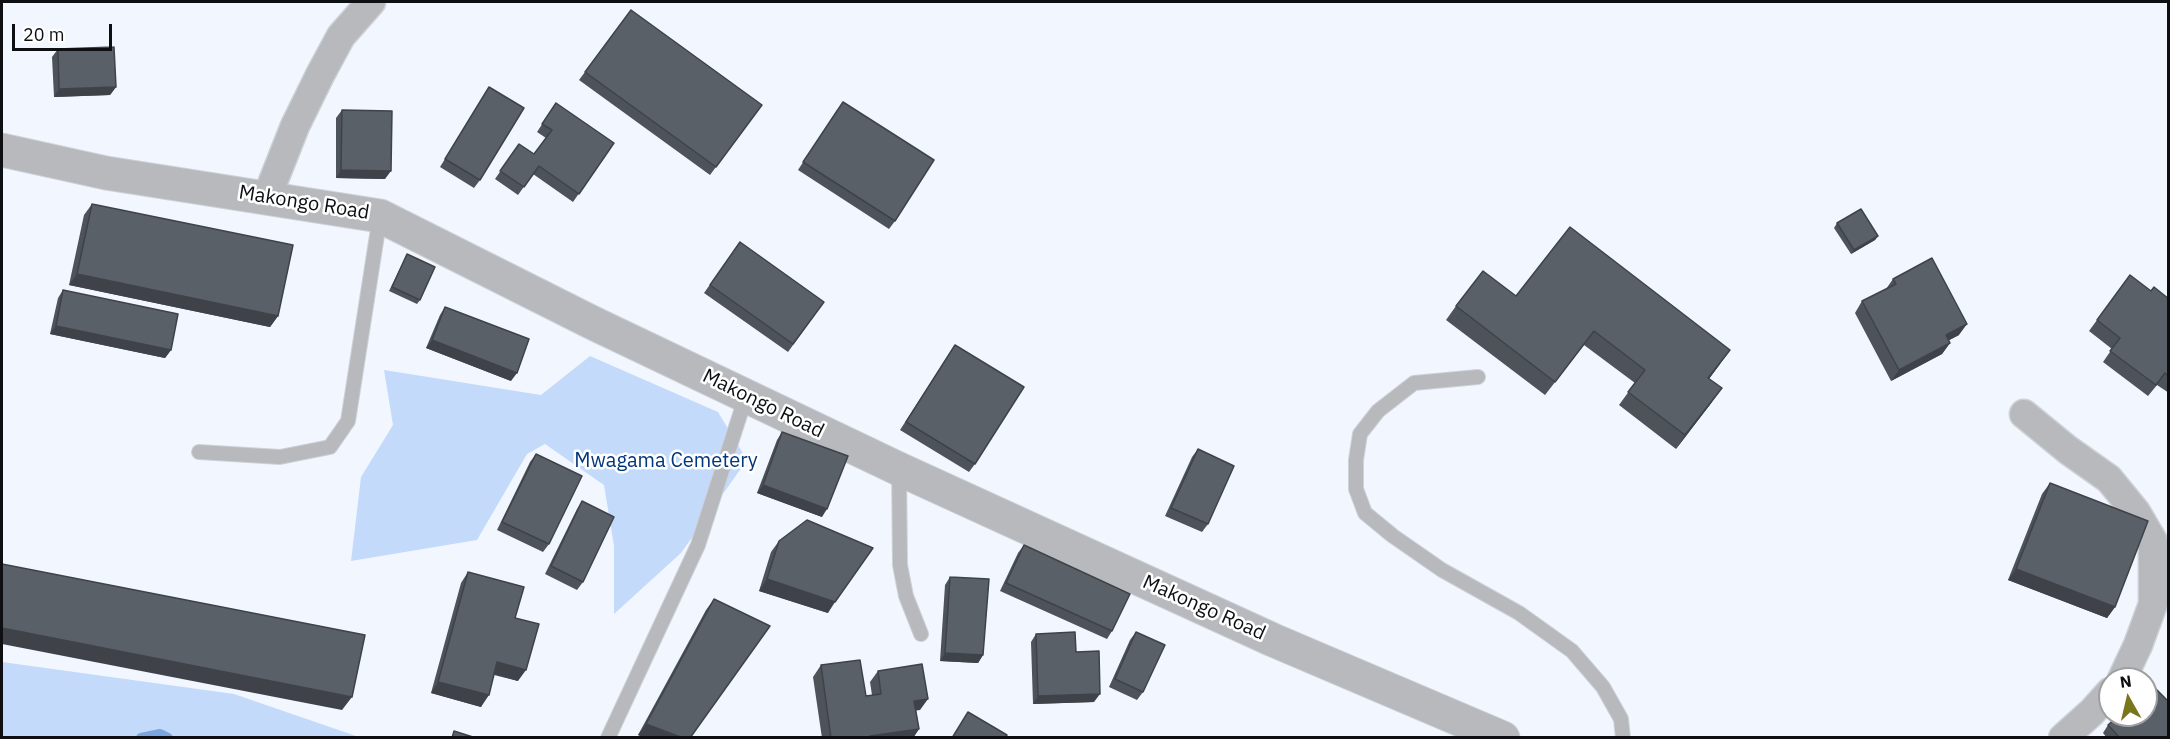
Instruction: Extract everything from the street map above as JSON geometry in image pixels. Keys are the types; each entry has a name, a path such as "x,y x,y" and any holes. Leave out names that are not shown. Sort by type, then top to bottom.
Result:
{"street":[{"path":"267,196 295,126 320,75 341,36 371,2"},
{"name":"Makongo Road","path":"2,150 106,173 267,196 380,216 593,323 899,469 1273,639 1503,738"},
{"path":"2024,414 2068,450 2109,479 2136,512 2153,541 2153,604 2128,667"},
{"path":"2063,738 2098,705"}],"lane":[{"path":"199,452 280,457 330,447 348,421 380,216"},
{"path":"1478,377 1414,382 1378,411 1360,434 1356,460 1356,489 1365,513 1393,536 1442,570 1519,613 1572,651 1603,687 1621,719 1623,738"},
{"path":"608,738 698,545 746,396"},
{"path":"899,469 900,565 906,596 921,633"}],"green space":[{"name":"Mwagama Cemetery","path":"590,356 718,412 747,460 681,553 614,614 614,546 604,485 545,444 527,454 477,540 351,561 361,477 393,425 384,370 541,395"},
{"path":"2,662 234,694 359,737 2,737"}],"building":[{"path":"631,10 762,105 716,167 585,72"},
{"path":"114,47 116,87 59,89 58,49"},
{"path":"489,87 524,108 480,180 445,159"},
{"path":"843,102 934,160 895,221 803,162"},
{"path":"556,103 614,143 579,194 539,166 524,187 500,171 519,144 534,154 552,130 542,124"},
{"path":"342,110 392,111 391,171 341,170"},
{"path":"92,204 293,245 278,316 77,274"},
{"path":"1861,209 1878,236 1854,250 1837,223"},
{"path":"1570,227 1730,350 1708,378 1722,388 1685,435 1628,392 1645,370 1594,331 1555,382 1456,306 1483,271 1516,296"},
{"path":"740,242 824,302 793,344 710,285"},
{"path":"407,254 435,267 420,300 392,287"},
{"path":"1932,258 1967,324 1946,335 1950,343 1899,370 1862,301 1896,284 1893,279"},
{"path":"2130,275 2151,291 2154,287 2169,299 2169,376 2165,373 2156,385 2110,351 2120,338 2097,320"},
{"path":"63,290 178,314 171,350 56,326"},
{"path":"445,307 529,339 517,373 432,340"},
{"path":"955,345 1024,387 975,464 906,422"},
{"path":"782,432 848,456 827,509 763,485"},
{"path":"1198,449 1234,466 1208,524 1171,508"},
{"path":"536,454 582,476 549,544 502,522"},
{"path":"2050,483 2148,521 2115,607 2016,569"},
{"path":"582,501 614,517 583,582 551,566"},
{"path":"807,520 873,548 835,602 767,579 779,541"},
{"path":"1024,545 1130,594 1112,631 1006,583"},
{"path":"2,564 365,635 352,697 2,628"},
{"path":"468,572 524,587 515,618 539,624 526,670 497,662 489,695 438,682"},
{"path":"950,577 989,579 983,655 945,653"},
{"path":"714,599 770,626 690,738 683,738 646,724"},
{"path":"1075,632 1076,652 1099,651 1100,694 1038,696 1036,634"},
{"path":"1136,632 1165,645 1143,692 1115,679"},
{"path":"860,660 866,696 881,694 878,671 922,664 928,699 914,701 919,729 870,736 870,738 831,738 821,665"},
{"path":"2158,691 2169,702 2169,738 2120,738 2110,727 2158,727"},
{"path":"968,712 1007,735 1005,738 952,738"},
{"path":"454,731 476,738 452,738"}],"waterway":[{"path":"141,738 160,734 168,738"}]}
